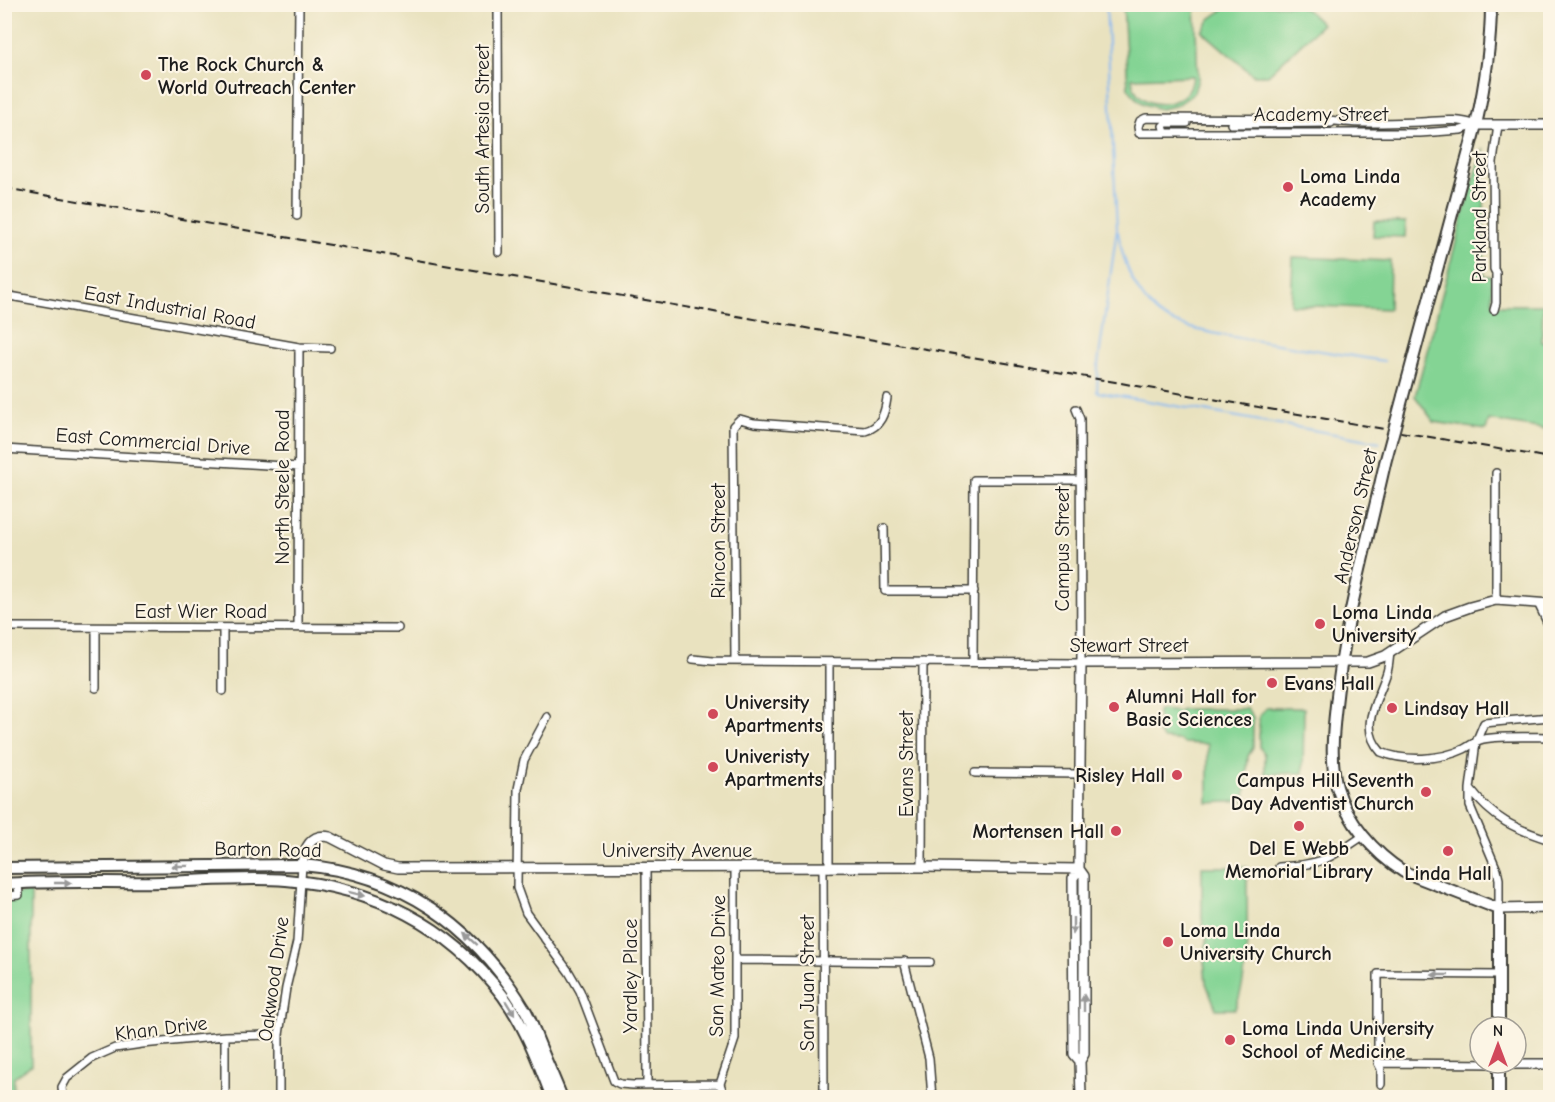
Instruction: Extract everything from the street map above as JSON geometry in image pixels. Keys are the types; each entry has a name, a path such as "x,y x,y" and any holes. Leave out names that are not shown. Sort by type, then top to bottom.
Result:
{"main road":[{"name":"Anderson Street","path":"1491,4 1489,54 1476,125 1385,464 1340,662 1333,762 1340,795 1363,836 1381,856 1404,872 1499,909"},
{"name":"Barton Road","path":"4,868 302,865 344,872 388,884 437,912 482,950 525,1010 562,1098"},
{"name":"Barton Road","path":"4,884 264,880 300,882 361,894 386,903 434,930 454,945 478,967 503,996 519,1022 540,1065 552,1098"},
{"path":"1499,909 1499,1015"},
{"path":"1499,1075 1499,1098"}],"street":[{"path":"297,216 298,4"},
{"name":"South Artesia Street","path":"498,4 499,252"},
{"name":"Academy Street","path":"1337,122 1323,119 1146,118 1140,121 1138,127 1139,133 1159,134 1165,132 1420,133 1461,130 1476,125 1551,125"},
{"name":"Academy Street","path":"1165,132 1163,126 1166,123 1323,124 1463,120 1476,125"},
{"name":"Parkland Street","path":"1494,310 1496,273 1494,269 1493,162 1498,125"},
{"name":"East Industrial Road","path":"4,295 299,347 330,348"},
{"name":"North Steele Road","path":"298,627 299,347"},
{"name":"Rincon Street","path":"735,661 733,426 740,418 754,423 872,430 880,421 887,398"},
{"name":"Campus Street","path":"1076,409 1080,419 1081,663 1079,869 1073,878 1073,1012 1074,1054 1080,1061 1081,1098"},
{"name":"East Commercial Drive","path":"4,449 299,467"},
{"path":"1496,473 1496,600"},
{"path":"973,662 974,480 1080,480"},
{"path":"884,528 885,591 974,591"},
{"name":"Stewart Street","path":"693,659 829,662 1368,662 1390,653 1445,616 1496,600 1551,604"},
{"path":"1538,603 1547,622 1551,625"},
{"name":"East Wier Road","path":"4,627 398,628"},
{"path":"96,628 96,688"},
{"path":"223,628 223,691"},
{"path":"1390,653 1388,671 1370,717 1371,734 1381,752 1411,757 1445,756 1482,739 1551,737"},
{"name":"San Juan Street","path":"824,1098 823,961 829,662"},
{"name":"Evans Street","path":"922,867 923,662"},
{"path":"547,717 524,760 518,789 517,888 526,913 580,991 614,1081 620,1084 720,1084 725,1098"},
{"path":"1551,717 1484,723 1476,742 1470,789 1470,806 1497,870 1499,909 1551,908"},
{"path":"975,773 1080,774"},
{"path":"1470,789 1487,810 1502,821 1551,840"},
{"name":"University Avenue","path":"302,865 307,844 322,835 384,865 398,868 1079,869"},
{"path":"1279,867 1305,866 1329,859 1363,836"},
{"name":"Oakwood Drive","path":"279,1098 279,1035 286,988 297,942 302,865"},
{"name":"Yardley Place","path":"646,867 647,1084"},
{"name":"San Mateo Drive","path":"720,1084 735,1039 735,867"},
{"path":"4,896 19,895 18,884"},
{"path":"735,960 930,962"},
{"path":"904,961 929,1058 932,1098"},
{"path":"1380,1084 1378,974 1499,975"},
{"name":"Khan Drive","path":"63,1098 62,1087 67,1078 92,1058 115,1048 225,1036 279,1035"},
{"path":"225,1036 225,1098"},
{"path":"1378,1063 1468,1064"},
{"path":"1528,1064 1551,1064"}],"green space":[{"path":"1123,5 1195,5 1198,79 1194,92 1175,106 1160,109 1144,104 1128,88","holes":["1193,76 1190,88 1173,102 1163,104 1142,98 1135,90 1132,78"]},
{"path":"1230,5 1297,5 1308,11 1322,24 1268,75 1253,75 1202,31 1210,19"},
{"path":"1484,148 1484,276 1491,276 1493,305 1543,305 1542,342 1550,342 1550,430 1489,420 1486,430 1434,422 1415,396 1465,208"},
{"path":"1374,221 1406,222 1405,237 1373,236"},
{"path":"1293,257 1390,261 1389,309 1291,305"},
{"path":"1266,708 1304,708 1303,773 1265,774 1265,754 1259,747 1259,716"},
{"path":"1161,709 1179,711 1181,709 1247,709 1253,717 1253,748 1248,756 1245,801 1208,803 1208,744 1163,739 1158,733 1158,711"},
{"path":"1202,867 1247,867 1246,958 1244,976 1235,1009 1216,1009 1206,983 1204,960 1207,941 1202,919"},
{"path":"31,892 31,1065 14,1077 13,1097 5,1098 5,894"}],"waterway":[{"path":"1106,4 1117,229 1098,364 1097,392 1380,442"},
{"path":"1118,232 1126,265 1136,286 1149,305 1167,319 1211,333 1384,361"}],"railway":[{"path":"4,188 1550,458"}],"place":[{"name":"The Rock Church & World Outreach Center","path":"146,75"},
{"name":"Loma Linda Academy","path":"1288,187"},
{"name":"Loma Linda University","path":"1320,624"},
{"name":"Evans Hall","path":"1272,683"},
{"name":"Alumni Hall for Basic Sciences","path":"1114,707"},
{"name":"Lindsay Hall","path":"1392,708"},
{"name":"University Apartments","path":"713,714"},
{"name":"Univeristy Apartments","path":"713,767"},
{"name":"Risley Hall","path":"1177,775"},
{"name":"Campus Hill Seventh Day Adventist Church","path":"1426,792"},
{"name":"Del E Webb Memorial Library","path":"1299,826"},
{"name":"Mortensen Hall","path":"1116,831"},
{"name":"Linda Hall","path":"1448,851"},
{"name":"Loma Linda University Church","path":"1168,942"},
{"name":"Loma Linda University School of Medicine","path":"1230,1040"}]}
